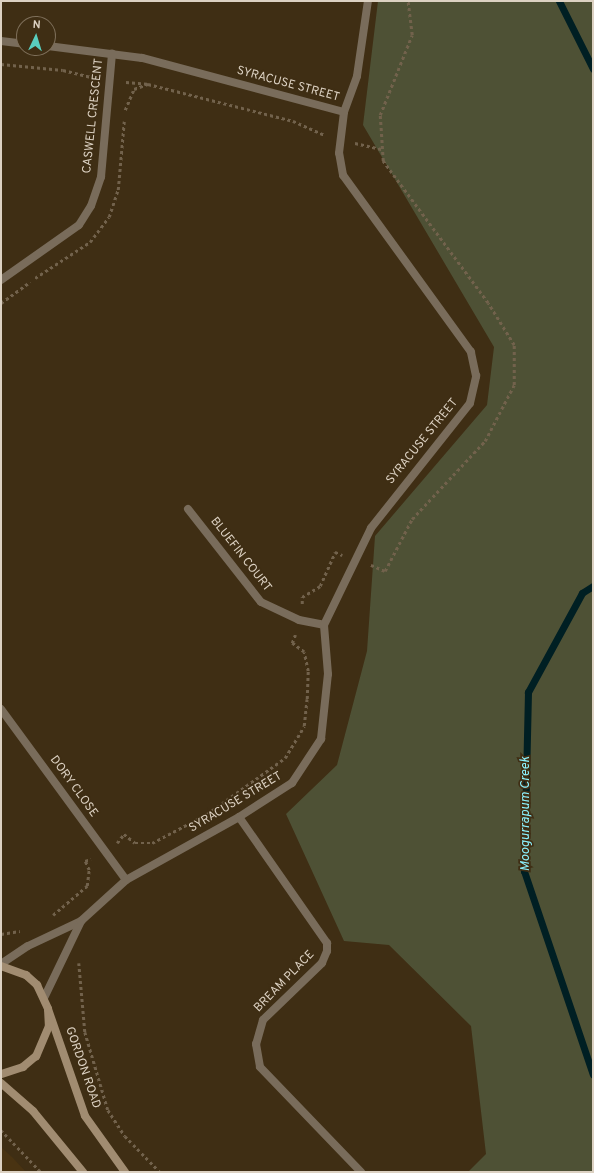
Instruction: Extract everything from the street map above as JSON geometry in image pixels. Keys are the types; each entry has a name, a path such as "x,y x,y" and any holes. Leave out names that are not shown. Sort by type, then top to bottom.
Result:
{"street":[{"path":"344,112 357,76 368,1"},
{"path":"1,41 16,43"},
{"name":"SYRACUSE STREET","path":"56,47 112,53 344,112 339,153 343,175 471,352 476,376 470,403 371,528 324,624 328,674 321,739 292,783 239,817 126,880 81,921"},
{"name":"CASWELL CRESCENT","path":"1,280 79,225 92,206 101,177 112,53"},
{"name":"BLUEFIN COURT","path":"188,509 261,602 298,620 324,624"},
{"name":"DORY CLOSE","path":"1,709 126,880"},
{"name":"BREAM PLACE","path":"239,817 327,943 327,951 322,963 263,1020 256,1044 260,1066 361,1172"},
{"path":"1,965 28,946 81,921"},
{"path":"44,998 81,921"},
{"name":"GORDON ROAD","path":"1,965 26,975 44,998 85,1116 126,1172"},
{"path":"1,1074 23,1067 36,1056 45,1042 48,1009"},
{"path":"1,1084 33,1111 83,1172"}],"path":[{"path":"1,64 63,70 91,78"},
{"path":"128,83 148,84 293,121 322,135"},
{"path":"1,303 90,242 109,217 118,190 128,97 134,89 148,84"},
{"path":"364,145 382,149"},
{"path":"302,603 302,597 320,586 335,552 342,555"},
{"path":"116,844 124,834 135,843 152,843 207,814 285,758 304,726 307,699 304,652 292,644 294,638"},
{"path":"46,920 87,886 89,870 85,861 93,858"},
{"path":"1,934 27,929"},
{"path":"74,961 80,963 78,982 85,1032 108,1110 124,1136 160,1172"},
{"path":"1,1130 41,1172"}],"shaded area":[{"path":"1,1147 13,1158 26,1172 1,1172"}],"green space":[{"path":"378,1 593,1 593,1172 468,1172 486,1154 471,1026 389,945 344,941 286,814 337,765 367,651 375,536 487,405 494,347 363,125"}],"waterway":[{"name":"Moogurrapum Creek","path":"559,1 593,69"},
{"name":"Moogurrapum Creek","path":"593,586 582,593 528,692 524,871 593,1075"}]}
